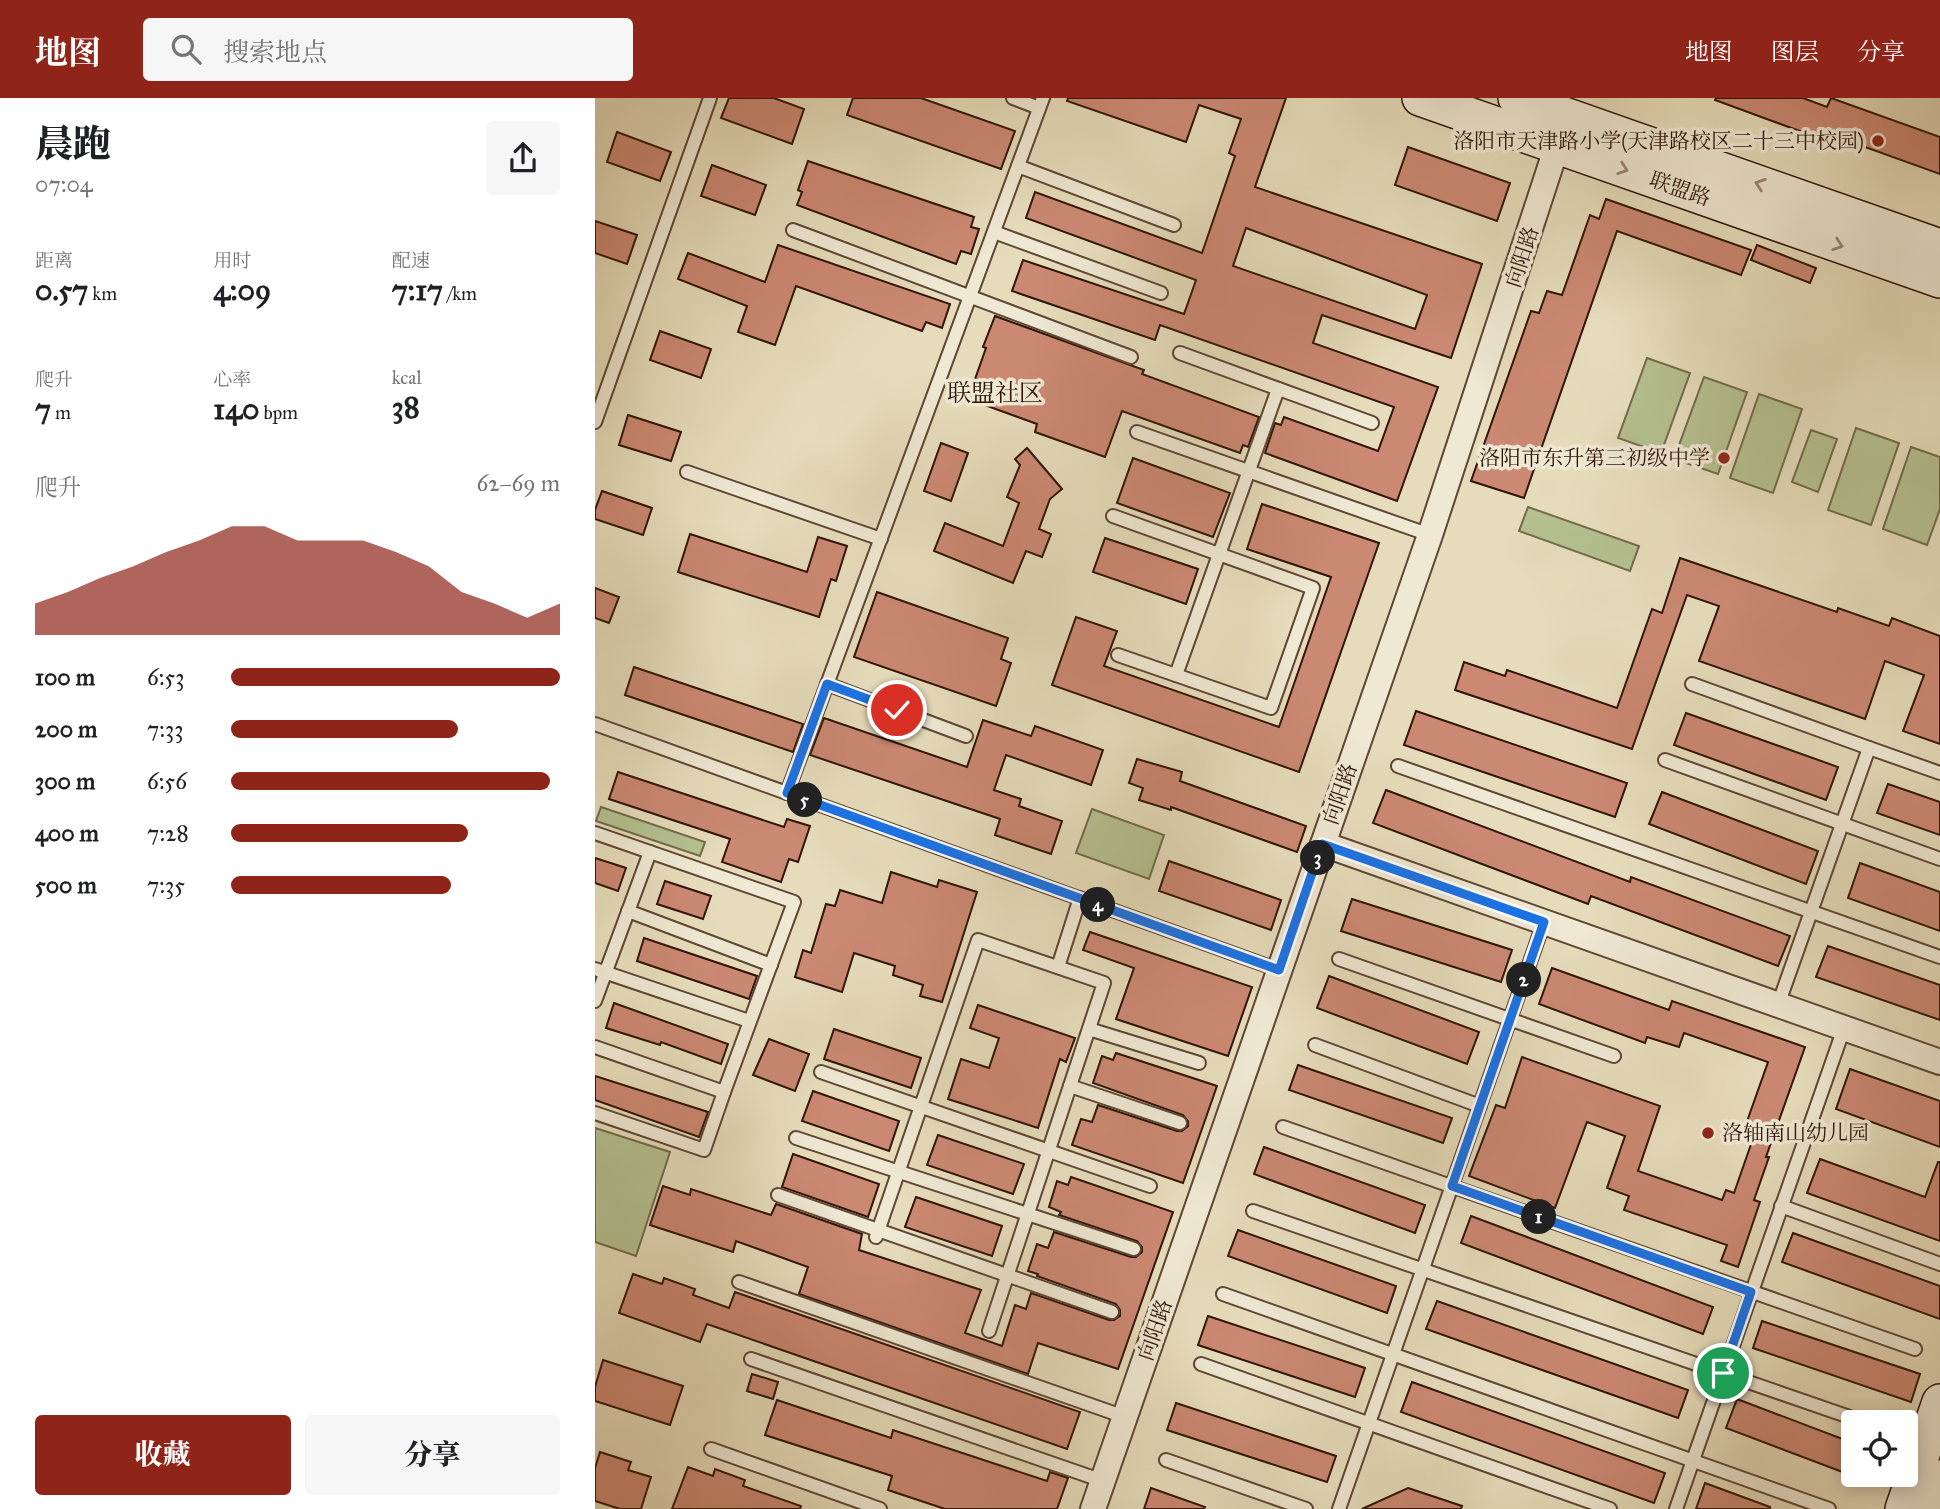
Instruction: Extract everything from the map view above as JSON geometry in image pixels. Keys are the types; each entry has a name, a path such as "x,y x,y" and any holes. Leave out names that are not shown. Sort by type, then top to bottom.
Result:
{"main road":[{"name":"联盟路","path":"1420,98 1565,132 1940,247"},
{"name":"联盟路","path":"1516,98 1565,132 1940,280"},
{"path":"1903,1509 1940,1402"},
{"path":"1930,1509 1940,1478"}],"street":[{"name":"向阳路","path":"1093,1509 1430,535 1565,132"},
{"path":"1322,844 1940,1062"}],"lane":[{"path":"595,422 710,98"},
{"path":"787,793 1041,103 1013,98"},
{"path":"1018,166 1174,225"},
{"path":"793,230 1131,357"},
{"path":"994,232 1161,293"},
{"path":"1180,353 1372,424"},
{"path":"1176,675 1278,389"},
{"path":"1137,432 1430,535"},
{"path":"687,472 881,539"},
{"path":"1113,516 1313,588 1272,709 1118,655"},
{"path":"827,684 966,736"},
{"path":"1692,684 1940,773"},
{"path":"595,724 1279,970"},
{"path":"1778,1004 1870,748"},
{"path":"1665,760 1940,859"},
{"path":"1398,766 1940,957"},
{"path":"595,833 794,902 704,1150 595,1113"},
{"path":"595,1001 600,971 628,911 650,852"},
{"path":"1058,967 1080,898"},
{"path":"628,911 771,965"},
{"path":"1339,1509 1544,922"},
{"path":"877,1234 978,940 1104,983 989,1331"},
{"path":"1339,959 1614,1056"},
{"path":"600,971 749,1021"},
{"path":"1676,1509 1844,1028"},
{"path":"1089,1029 1199,1063"},
{"path":"1315,1045 1480,1106"},
{"path":"595,1048 724,1092"},
{"path":"821,1072 1150,1186"},
{"path":"1070,1086 1180,1123"},
{"path":"1283,1127 1915,1349"},
{"path":"796,1138 1134,1249"},
{"path":"778,1195 877,1234 1008,1275 1112,1312"},
{"path":"1781,1206 1940,1265"},
{"path":"1253,1211 1841,1414"},
{"path":"739,1282 1125,1417"},
{"path":"1223,1294 1829,1509"},
{"path":"751,1359 1103,1481"},
{"path":"1201,1364 1610,1509"},
{"path":"711,1449 871,1508"},
{"path":"1166,1460 1306,1509"}],"green space":[{"path":"1647,358 1690,373 1661,453 1618,438"},
{"path":"1704,377 1747,392 1718,474 1674,459"},
{"path":"1759,394 1802,409 1773,493 1730,478"},
{"path":"1856,428 1899,443 1871,525 1828,510"},
{"path":"1811,430 1837,439 1818,492 1792,482"},
{"path":"1911,447 1940,457 1940,509 1927,545 1883,529"},
{"path":"1528,507 1639,546 1630,571 1519,531"},
{"path":"601,807 705,842 700,856 596,821"},
{"path":"1092,809 1164,835 1149,879 1076,853"},
{"path":"595,1128 670,1152 636,1256 595,1242"}],"building":[{"path":"729,98 774,98 804,109 792,144 721,118"},
{"path":"853,98 921,98 1015,131 1001,169 847,115"},
{"path":"1068,98 1286,98 1255,187 1482,264 1451,358 1322,315 1313,343 1438,387 1397,501 1265,453 1275,423 1281,425 1284,417 1378,451 1394,407 1160,325 1155,340 1012,291 1023,260 1184,314 1196,280 1026,218 1035,192 1202,253 1235,156 1229,153 1241,119 1199,105 1186,142 1067,101","holes":["1246,228 1427,295 1415,329 1233,266"]},
{"name":"洛阳市天津路小学(天津路校区二十三中校园)","path":"1803,98 1827,107 1831,98 1940,137 1940,174 1818,130 1816,137 1715,100"},
{"path":"617,132 671,152 660,181 607,162"},
{"path":"1408,147 1510,183 1497,221 1395,185"},
{"path":"808,161 974,217 971,227 979,229 971,254 961,251 956,264 797,205 802,192 798,190"},
{"path":"712,165 766,185 755,215 701,196"},
{"path":"1606,199 1751,250 1741,275 1617,231 1524,498 1471,481 1531,311 1539,313 1547,291 1562,295 1590,215 1599,219"},
{"path":"595,221 637,235 627,264 595,253"},
{"path":"778,245 950,304 942,328 926,322 922,331 796,286 775,345 738,332 747,306 678,279 688,253 765,282"},
{"path":"1757,245 1816,268 1810,283 1751,260"},
{"path":"995,316 1144,370 1142,374 1259,417 1248,447 1243,445 1240,453 1122,411 1105,457 1035,432 1037,424 968,399"},
{"path":"660,331 711,349 701,378 650,360"},
{"path":"628,415 681,432 671,461 619,445"},
{"path":"941,443 968,453 951,501 924,491"},
{"path":"1027,448 1062,489 1050,499 1039,529 1051,534 1042,557 1026,551 1013,583 934,551 945,523 1003,546 1019,503 1007,497 1020,465 1015,459"},
{"path":"1133,458 1230,493 1213,537 1117,503"},
{"path":"602,491 652,508 643,535 595,519 595,510"},
{"path":"1262,504 1379,543 1299,772 1052,685 1076,617 1117,631 1104,666 1279,727 1331,577 1247,549"},
{"path":"690,534 807,572 818,537 847,546 836,581 831,579 819,617 678,572"},
{"path":"1105,538 1198,569 1186,604 1093,572"},
{"path":"1680,558 1837,612 1838,608 1889,626 1892,618 1940,636 1940,744 1903,731 1924,675 1885,661 1865,719 1699,661 1719,606 1687,595 1632,749 1455,690 1464,662 1505,676 1507,670 1617,708 1652,609 1662,613"},
{"path":"595,588 619,597 609,623 595,618"},
{"path":"877,592 1008,638 1001,659 1011,663 996,706 854,657"},
{"path":"634,667 803,724 793,752 625,695"},
{"path":"1416,711 1627,783 1615,817 1404,745"},
{"path":"1686,713 1838,767 1826,800 1674,745"},
{"path":"824,718 967,767 983,720 1031,736 1035,726 1103,750 1091,785 1006,755 994,790 1021,799 1019,806 1062,821 1051,854 995,835 1000,819 810,755"},
{"path":"1137,759 1182,772 1180,781 1306,826 1297,852 1171,807 1171,810 1139,800 1143,788 1129,783"},
{"path":"618,772 784,827 787,819 810,826 798,862 789,859 781,882 722,862 730,839 609,799"},
{"path":"1888,784 1940,802 1940,835 1877,813"},
{"path":"1386,790 1630,882 1631,877 1790,936 1778,966 1591,896 1588,904 1373,823"},
{"path":"1662,792 1818,851 1806,884 1649,824"},
{"path":"595,858 626,868 618,891 595,883"},
{"path":"1169,861 1281,900 1271,930 1159,891"},
{"path":"1860,863 1940,892 1940,931 1848,898"},
{"path":"891,872 937,887 939,880 977,892 942,1002 920,996 923,985 893,975 895,966 854,953 842,992 795,977 803,950 811,953 826,904 835,906 840,890 882,903"},
{"path":"665,881 711,896 703,919 657,904"},
{"path":"1352,899 1512,950 1501,982 1341,931"},
{"path":"1090,932 1252,987 1228,1056 1116,1019 1134,968 1083,950"},
{"path":"644,938 757,976 749,999 637,961"},
{"path":"1828,946 1940,985 1940,1020 1816,977"},
{"path":"1552,968 1669,1010 1672,1001 1805,1047 1766,1157 1769,1157 1754,1200 1760,1202 1738,1267 1721,1261 1727,1245 1624,1210 1629,1196 1607,1188 1625,1136 1587,1122 1555,1208 1469,1176 1496,1105 1505,1108 1522,1057 1660,1106 1638,1171 1722,1200 1726,1190 1734,1193 1756,1130 1745,1127 1768,1062 1684,1033 1679,1047 1647,1037 1645,1043 1539,1004"},
{"path":"1329,976 1479,1032 1467,1064 1317,1008"},
{"path":"614,1003 728,1044 721,1064 661,1042 660,1045 606,1028"},
{"path":"978,1005 1075,1038 1066,1062 1060,1059 1038,1128 948,1099 961,1059 989,1068 999,1038 970,1028"},
{"path":"834,1029 921,1058 911,1088 824,1059"},
{"path":"769,1039 809,1054 795,1091 753,1075"},
{"path":"1116,1053 1217,1086 1183,1183 1072,1145 1081,1119 1092,1122 1098,1105 1177,1131 1188,1126 1183,1115 1093,1083 1102,1056 1113,1060"},
{"path":"1298,1065 1452,1118 1443,1143 1289,1090"},
{"path":"1850,1069 1940,1101 1940,1147 1836,1109"},
{"path":"595,1076 708,1112 699,1137 595,1100"},
{"path":"813,1091 899,1121 889,1151 802,1121"},
{"path":"938,1135 1024,1164 1013,1194 927,1165"},
{"path":"1264,1147 1425,1205 1415,1233 1254,1174"},
{"path":"793,1154 879,1184 868,1217 782,1187"},
{"path":"1820,1159 1925,1197 1940,1162 1940,1241 1807,1193"},
{"path":"1071,1177 1173,1212 1118,1369 1038,1343 1028,1374 799,1294 808,1267 736,1241 733,1252 650,1225 663,1186 690,1195 691,1189 771,1215 776,1204 862,1234 859,1250 981,1290 965,1333 1002,1346 1015,1305 1026,1309 1031,1293 1109,1320 1120,1316 1116,1304 1028,1271 1037,1244 1048,1248 1054,1232 1131,1257 1142,1252 1137,1241 1059,1215 1061,1212 1049,1207 1057,1181 1068,1185"},
{"path":"916,1197 1002,1226 992,1256 905,1227"},
{"path":"1471,1216 1713,1307 1703,1334 1461,1243"},
{"path":"1238,1230 1396,1286 1387,1313 1228,1256"},
{"path":"1793,1233 1940,1286 1940,1319 1782,1262"},
{"path":"633,1274 662,1284 664,1278 695,1289 693,1295 729,1308 735,1292 1080,1412 1067,1449 707,1324 700,1342 619,1313"},
{"path":"1437,1301 1688,1390 1678,1418 1426,1329"},
{"path":"1208,1316 1365,1368 1355,1397 1198,1345"},
{"path":"1762,1321 1920,1374 1911,1402 1753,1348"},
{"path":"603,1360 683,1386 670,1425 595,1401 595,1387"},
{"path":"752,1374 778,1382 773,1399 747,1391"},
{"path":"1412,1382 1665,1473 1654,1503 1401,1412"},
{"path":"1737,1399 1841,1438 1841,1471 1726,1428"},
{"path":"777,1400 891,1438 893,1430 1047,1481 1050,1472 1068,1478 1057,1509 945,1509 888,1490 892,1476 765,1435"},
{"path":"1176,1403 1336,1456 1327,1482 1167,1430"},
{"path":"600,1452 631,1462 628,1470 651,1477 641,1509 620,1509 595,1501 595,1468"},
{"path":"688,1467 713,1476 715,1469 745,1480 743,1486 801,1506 800,1509 672,1509"},
{"path":"1705,1483 1770,1507 1770,1509 1696,1509"},
{"path":"1151,1488 1205,1507 1144,1509"},
{"path":"1408,1488 1462,1506 1461,1509 1362,1509"}],"place":[{"name":"洛阳市天津路小学(天津路校区二十三中校园)","path":"1878,141"},
{"name":"洛阳市东升第三初级中学","path":"1724,458"},
{"name":"洛轴南山幼儿园","path":"1708,1133"}],"district":[{"name":"联盟社区","path":"995,393"}],"route":[{"path":"897,710 827,684 787,793 1279,970 1322,844 1544,922 1452,1186 1751,1292 1723,1373"}]}
